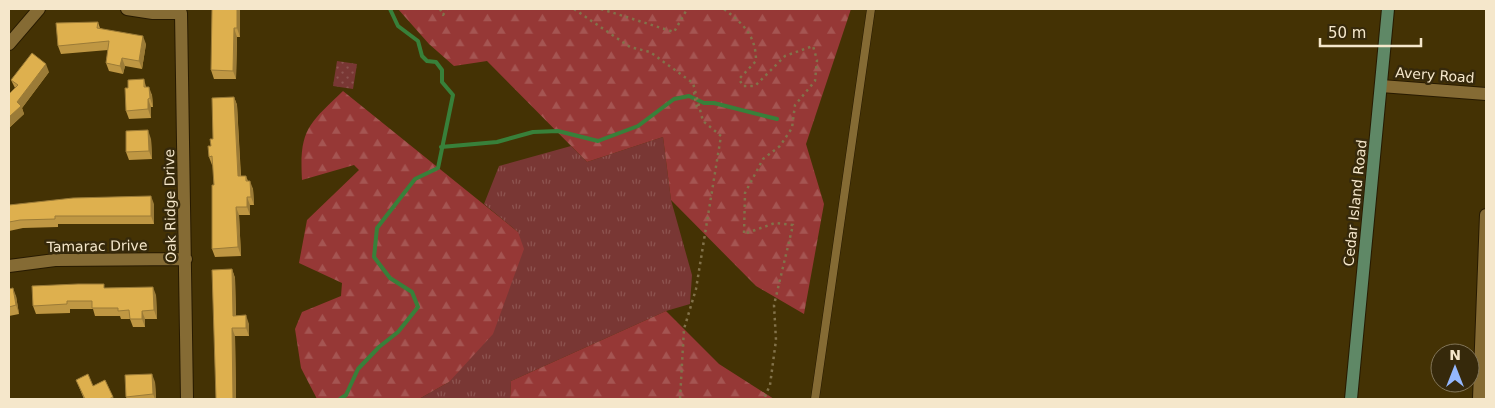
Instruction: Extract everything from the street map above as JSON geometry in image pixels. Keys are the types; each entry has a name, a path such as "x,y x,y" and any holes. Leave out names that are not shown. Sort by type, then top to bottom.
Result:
{"street":[{"path":"9,44 39,9"},
{"path":"127,9 154,13 181,11"},
{"name":"Cedar Island Road","path":"1351,399 1388,9"},
{"name":"Oak Ridge Drive","path":"181,11 188,399"},
{"name":"Avery Road","path":"1381,86 1486,94"},
{"path":"1479,399 1486,214"},
{"name":"Tamarac Drive","path":"9,266 55,260 186,259"}],"lane":[{"path":"815,399 871,9"}],"path":[{"path":"440,9 443,15 447,9"},
{"path":"574,9 630,47 650,52 693,83 696,105 699,107 702,121 721,136 696,289 684,329 680,399"},
{"path":"601,9 674,32 686,11 684,9"},
{"path":"724,9 741,22 756,45 756,61 739,79 743,86 755,86 786,56 813,46 817,60 815,81 795,105 792,128 780,146 763,159 745,194 744,234 775,223 793,225 775,296 776,340 770,385 764,399"}],"green space":[{"path":"398,9 851,9 806,144 824,204 804,314 756,286 671,200 663,137 587,162 487,61 454,66 429,44"},
{"path":"337,61 357,64 353,89 333,86"},
{"path":"343,91 518,232 524,249 493,334 449,382 419,399 317,399 301,368 295,329 302,312 341,296 342,283 299,263 307,220 359,170 354,165 302,180 302,149 314,120"},
{"path":"663,137 671,200 692,275 690,304 666,311 511,381 510,399 419,399 449,382 518,232 484,204 499,166 571,146 587,162"},
{"path":"666,311 719,364 774,399 510,399 511,381"}],"building":[{"path":"212,9 237,9 237,28 234,28 233,71 211,70"},
{"path":"98,22 97,28 143,36 139,61 122,58 120,66 106,63 109,41 58,46 56,23"},
{"path":"32,53 46,64 17,102 21,106 9,117 9,94 18,85 11,80"},
{"path":"144,79 144,87 149,87 148,109 126,111 125,88 128,88 128,80"},
{"path":"234,97 238,176 246,176 246,181 250,181 251,197 247,197 247,207 236,207 238,247 212,249 212,185 214,185 212,156 209,157 208,146 211,146 210,139 213,139 212,98"},
{"path":"148,130 149,151 126,152 126,131"},
{"path":"151,196 151,216 55,216 55,219 9,222 9,205 73,198"},
{"path":"232,269 233,316 246,315 246,328 232,328 233,399 216,399 212,270"},
{"path":"104,284 104,288 153,287 154,310 142,311 142,319 130,319 129,310 118,311 118,308 92,308 92,301 67,301 67,304 33,306 32,286"},
{"path":"13,288 16,305 9,307 9,289"},
{"path":"88,374 93,386 105,380 113,397 109,399 85,399 76,380"},
{"path":"152,374 153,394 126,397 125,375"}],"waterway":[{"path":"340,399 346,395 358,369 379,347 398,332 418,307 412,292 390,278 374,257 377,228 415,179 438,168 453,95 442,82 442,70 436,62 427,61 422,56 418,41 398,26 390,9"},
{"path":"441,147 497,142 533,132 558,131 598,141 638,126 674,99 689,96 704,103 714,103 777,119"}]}
